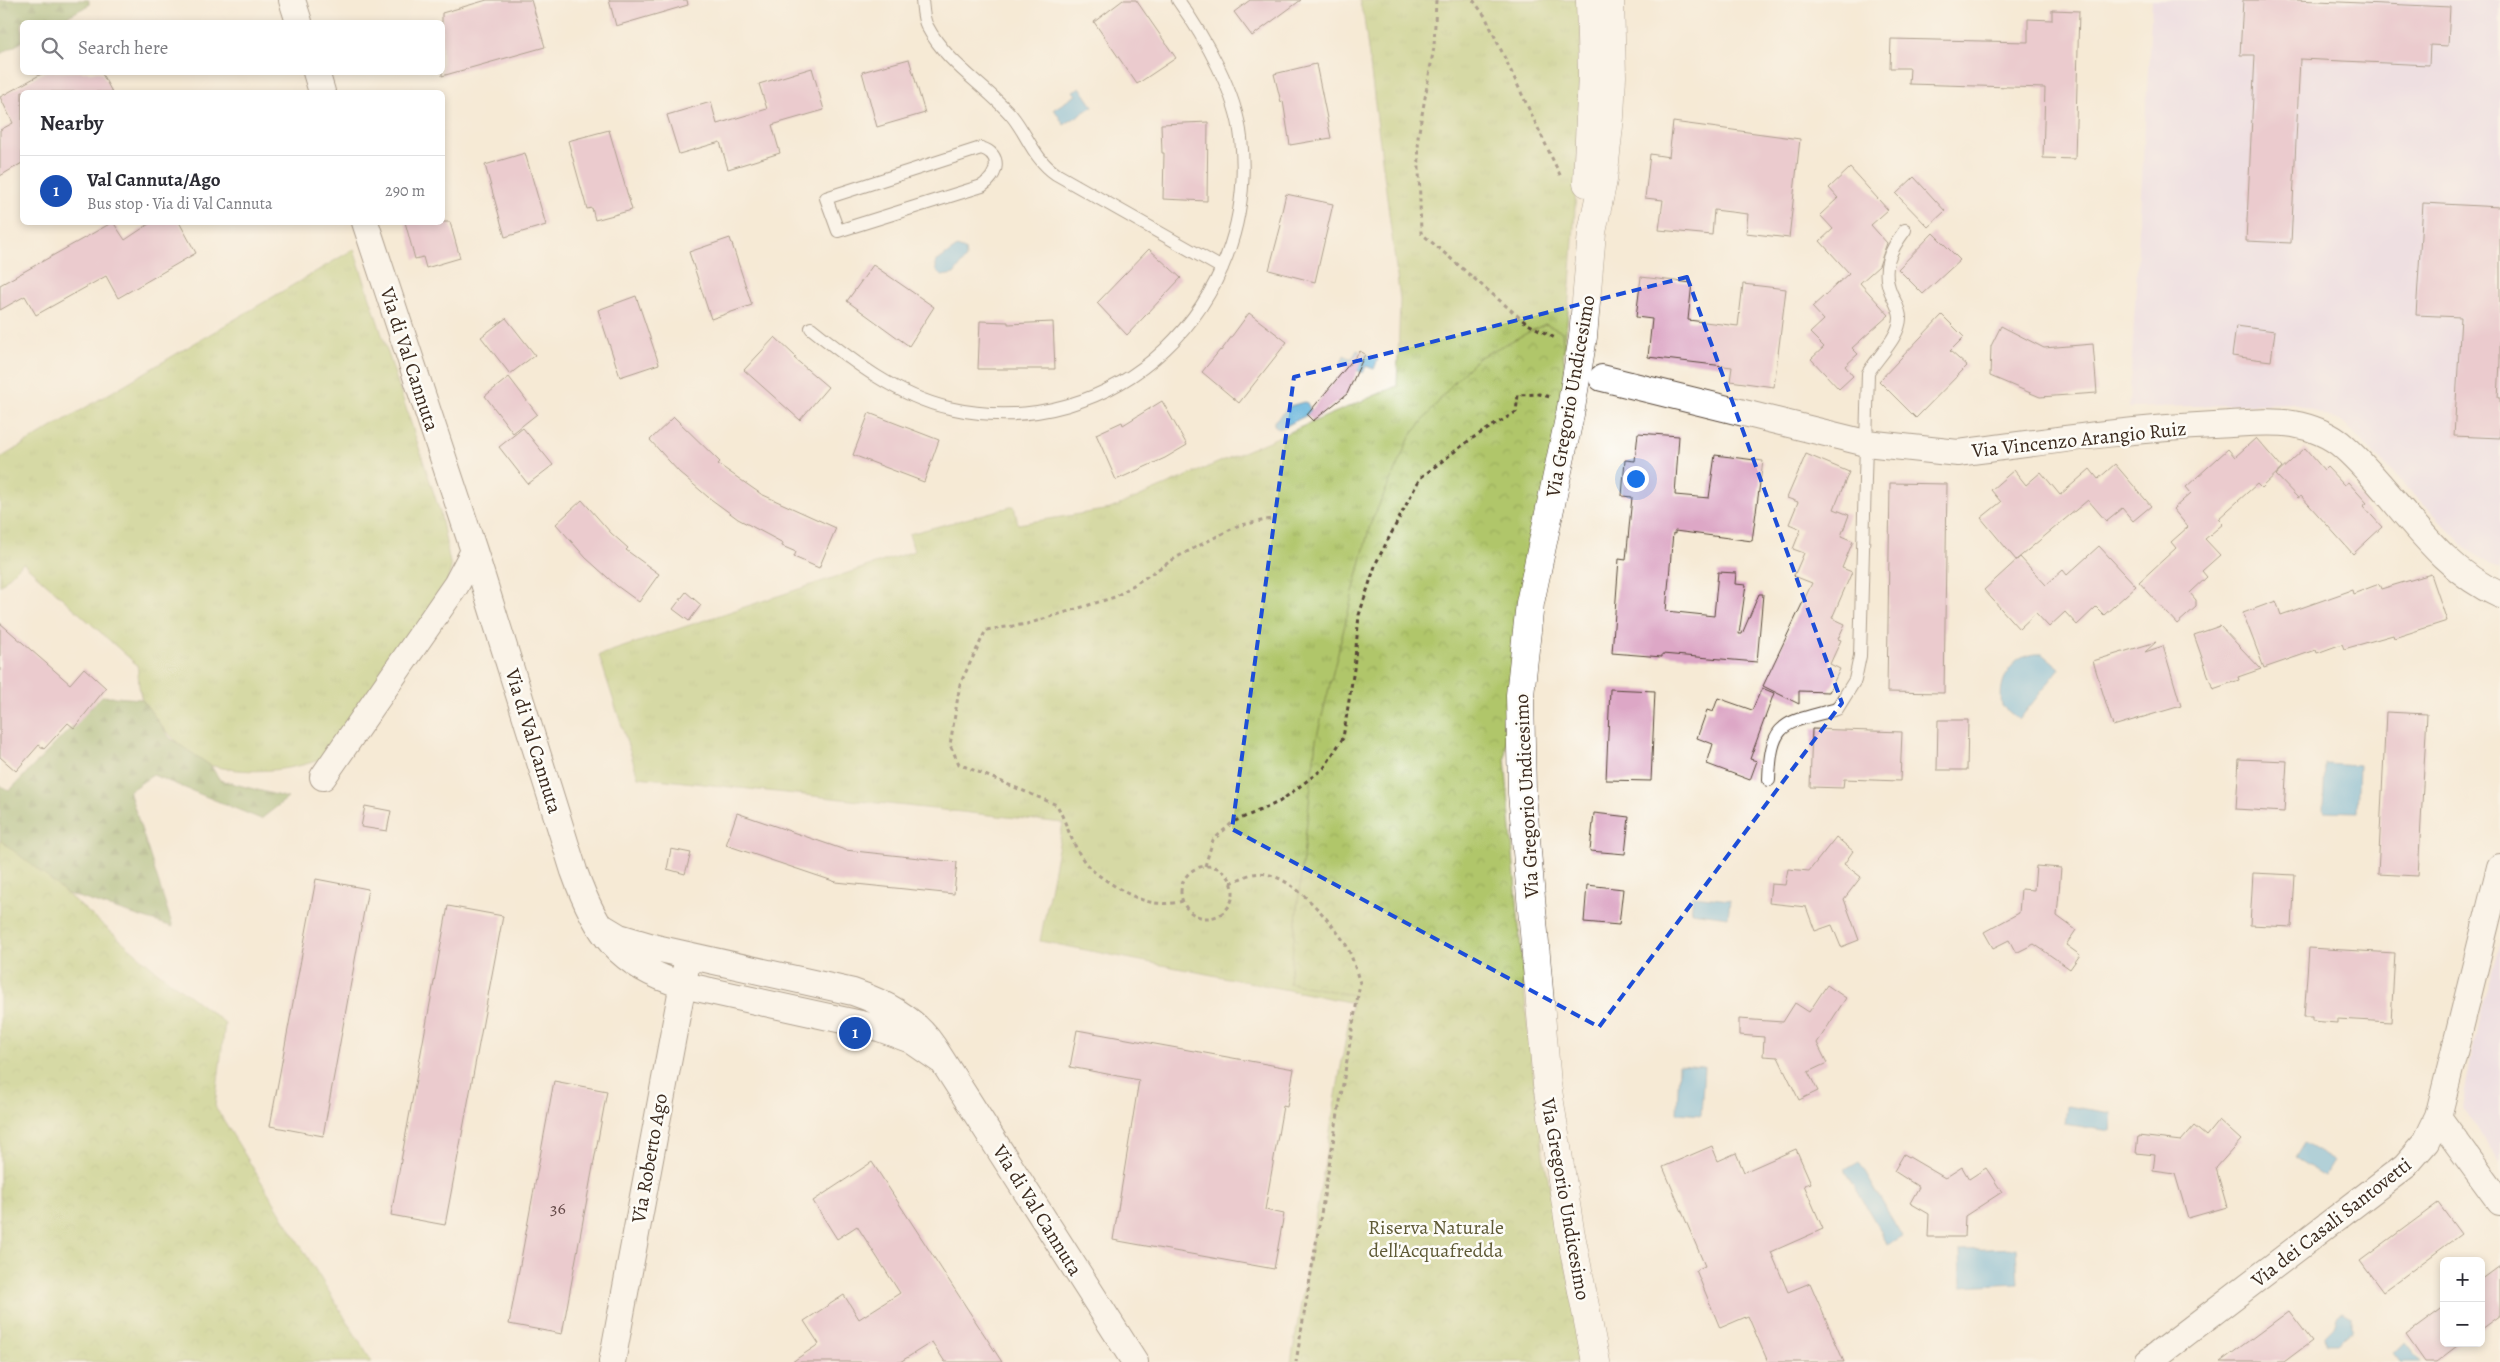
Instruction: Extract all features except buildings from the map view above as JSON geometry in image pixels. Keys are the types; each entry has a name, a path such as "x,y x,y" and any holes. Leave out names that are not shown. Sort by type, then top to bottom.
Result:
{"street":[{"path":"292,0 298,20"},
{"name":"Via Gregorio Undicesimo","path":"1590,0 1592,75 1587,177 1592,232"},
{"name":"Via Gregorio Undicesimo","path":"1596,1362 1570,1230 1547,1084 1524,820 1519,729 1524,639 1576,386 1586,309 1592,232 1603,180 1610,117 1612,62 1610,0"},
{"path":"317,75 321,90"},
{"name":"Via di Val Cannuta","path":"366,225 474,551 574,871 586,901 608,940 628,960 649,972 683,985 891,1031 912,1040 940,1060"},
{"name":"Via Vincenzo Arangio Ruiz","path":"1602,378 1866,443 1942,453 1958,453 2114,433 2194,426 2266,423 2307,427 2342,445 2442,552 2469,576 2500,594"},
{"path":"323,776 456,585 474,551"},
{"name":"Via dei Casali Santovetti","path":"2148,1362 2405,1166 2426,1142 2438,1117 2500,867"},
{"name":"Via di Val Cannuta","path":"601,927 619,937 865,996 895,1011 916,1026 932,1046 1000,1150 1135,1362"},
{"name":"Via Roberto Ago","path":"612,1362 664,1075 689,955"},
{"path":"2438,1117 2500,1202"}],"lane":[{"path":"922,0 927,26 932,34 956,61 1010,114 1041,162 1056,174 1222,268"},
{"path":"811,328 870,372 899,389 935,404 975,412 1011,413 1042,411 1071,404 1122,382 1154,360 1193,321 1222,268 1235,229 1242,198 1241,137 1235,108 1225,83 1197,28 1178,0"},
{"path":"974,148 987,150 996,158 994,176 982,186 838,231 826,198 974,148"},
{"path":"1769,780 1770,752 1775,737 1785,725 1837,710 1855,680 1860,656 1868,373 1878,355 1893,340 1900,318 1889,288 1886,272 1890,250 1905,230"}],"path":[{"path":"1436,0 1434,47 1418,137 1421,233 1526,324 1558,339 1558,346"},
{"path":"1473,0 1485,16 1564,184"},
{"path":"1205,866 1213,840 1233,822 1279,802 1299,788 1324,768 1343,738 1354,669 1359,615 1376,563 1420,478 1471,439 1516,412 1518,395 1539,394 1555,398 1554,391"},
{"path":"1182,901 1169,905 1152,903 1139,900 1121,890 1089,868 1057,804 959,764 950,745 960,684 986,630 1027,624 1115,598 1177,557 1237,526 1271,519"},
{"path":"1205,866 1221,870 1231,883 1233,891 1229,907 1216,917 1200,917 1192,914 1182,901 1181,893 1185,878 1190,872 1205,866"},
{"path":"1231,883 1253,874 1275,875 1294,888 1317,909 1344,941 1360,984 1296,1362"}],"highlighted area":[{"path":"1687,277 1842,703 1599,1027 1232,829 1294,377"}],"shaded area":[{"path":"2152,0 2500,0 2500,569 2468,550 2344,423 2294,403 2129,408"},
{"path":"2500,943 2500,1164 2462,1106 2481,1008"}],"green space":[{"path":"0,0 89,0 89,5 61,20 20,20 20,43 0,54"},
{"path":"1359,0 1581,0 1577,174 1565,348 1364,1005 1040,941 1063,823 638,777 599,655 914,551 909,534 1014,506 1018,524 1110,509 1397,386 1400,300 1364,18"},
{"path":"354,249 440,512 451,568 445,591 329,756 302,765 272,770 227,769 213,766 194,756 184,748 163,728 147,708 139,687 137,665 23,563 0,586 0,458"},
{"name":"Riserva Naturale dell'Acquafredda","path":"1545,324 1562,332 1566,385 1514,650 1505,758 1527,1022 1543,1154 1586,1362 1291,1362 1353,995 1289,983 1316,740 1370,525 1410,437 1455,381 1478,358"},
{"path":"102,696 142,699 170,738 211,766 220,780 288,798 261,819 153,775 129,791 173,927 55,890 0,857 0,785 9,791"},
{"path":"0,840 47,877 157,971 225,1023 215,1106 372,1362 0,1362"}],"water":[{"path":"1080,87 1093,106 1064,125 1054,109 1076,95 1073,91"},
{"path":"957,247 965,250 966,258 954,274 942,276 936,270 936,262"},
{"path":"1357,350 1378,359 1374,369 1366,366 1363,373 1341,363 1344,355 1352,359"},
{"path":"1304,402 1307,403 1311,411 1309,414 1279,429 1274,425 1274,421 1290,406"},
{"path":"2032,654 2043,654 2060,668 2019,720 2002,706 2002,686 2005,677 2009,669 2023,657"},
{"path":"2325,764 2359,766 2357,812 2323,811"},
{"path":"1693,896 1730,900 1728,917 1691,912"},
{"path":"1679,1065 1704,1067 1701,1115 1677,1113"},
{"path":"2067,1106 2112,1113 2110,1131 2065,1124"},
{"path":"2304,1143 2334,1161 2325,1176 2295,1158"},
{"path":"1859,1162 1902,1236 1888,1244 1845,1170"},
{"path":"2016,1248 2018,1283 1961,1286 1960,1250"},
{"path":"2343,1311 2352,1316 2352,1331 2337,1344 2326,1344 2325,1335 2334,1326 2337,1315"},
{"path":"2406,1343 2421,1362 2400,1362 2393,1353"}],"place":[{"name":"Val Cannuta/Ago","path":"855,1033"}]}
